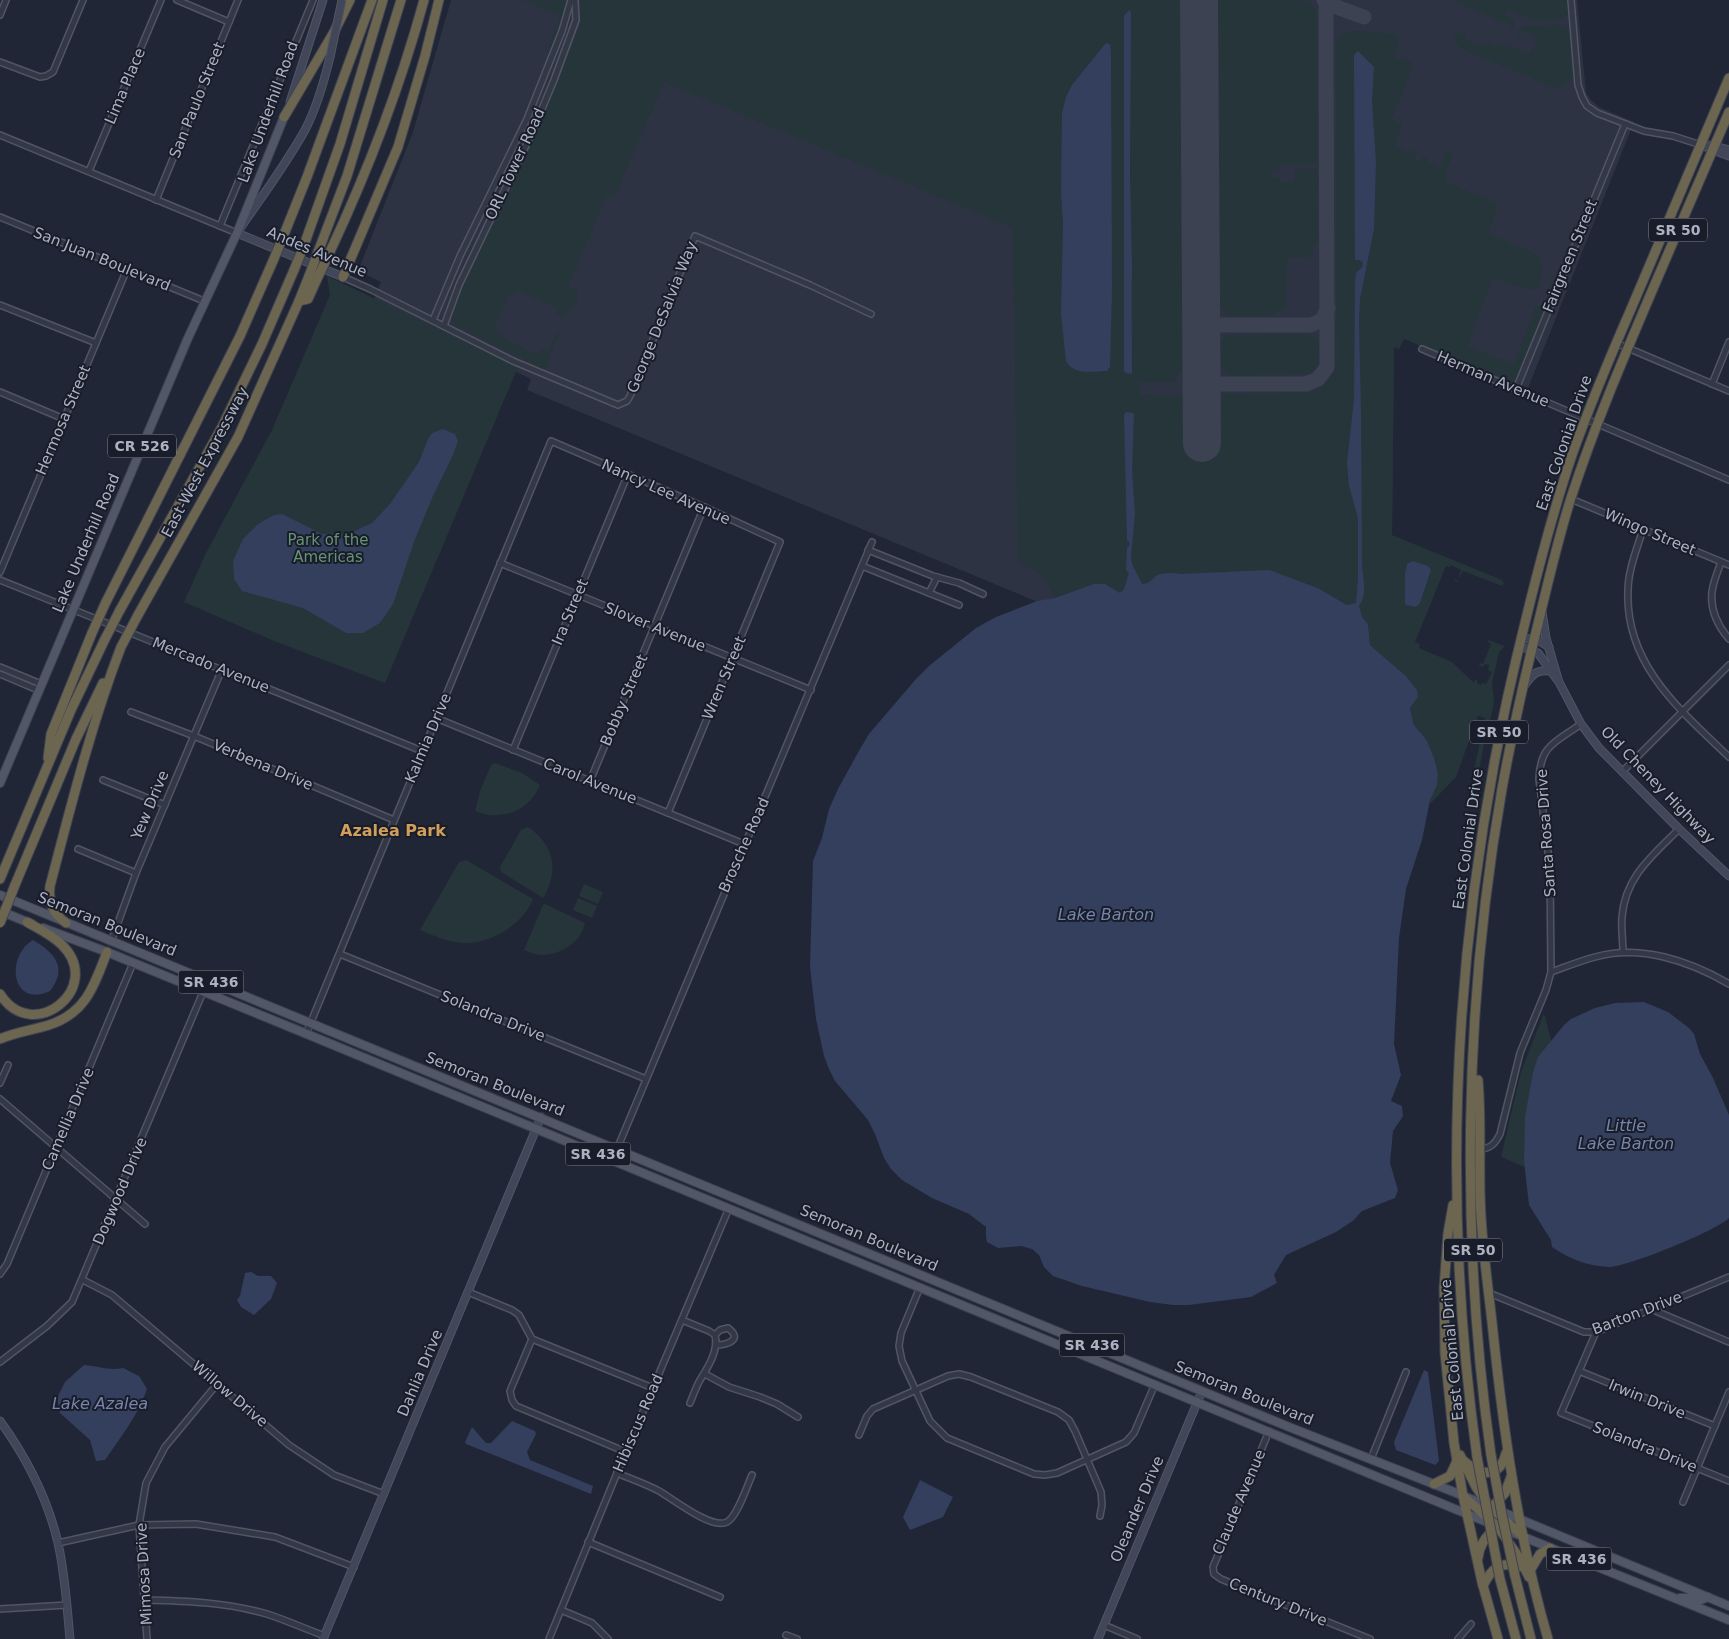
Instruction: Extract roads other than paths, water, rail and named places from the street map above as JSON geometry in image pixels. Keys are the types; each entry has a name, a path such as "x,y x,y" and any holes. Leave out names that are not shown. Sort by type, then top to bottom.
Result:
{"highway":[{"path":"284,117 334,32 350,0"},
{"path":"46,768 51,734 92,633 240,336 273,261 307,177 372,0"},
{"name":"East-West Expressway","path":"0,879 71,710 105,639 222,427 262,344 303,248 340,144 384,0"},
{"path":"313,278 318,252 347,176 401,0"},
{"path":"313,278 328,256 396,93 424,0"},
{"path":"343,278 398,147 425,56 439,0"},
{"name":"East Colonial Drive","path":"1516,1639 1500,1579 1476,1456 1462,1321 1456,1185 1459,1050 1473,889 1496,746 1520,642 1551,523 1586,418 1616,343 1729,78"},
{"name":"East Colonial Drive","path":"1531,1639 1515,1576 1491,1455 1480,1366 1474,1278 1471,1160 1474,1044 1487,891 1502,790 1522,691 1571,499 1597,424 1628,348 1729,112"},
{"name":"East-West Expressway","path":"0,923 89,710 121,647 238,437 299,301 308,298 313,278"},
{"path":"66,923 57,916 50,905 50,886 84,758 110,674 121,647"},
{"path":"1477,860 1480,878 1487,891"},
{"path":"1473,889 1480,904 1474,967 1479,982"},
{"path":"0,994 5,1002 14,1008 26,1013 38,1014 49,1012 60,1006 73,988 75,971 71,956 50,935 27,922"},
{"path":"0,1039 67,1018 86,1000 107,952"},
{"path":"1474,1044 1479,1098 1481,1220 1501,1406 1511,1475 1524,1537 1527,1569"},
{"path":"1456,1185 1448,1234 1444,1296 1445,1353 1454,1444 1460,1460 1502,1524 1527,1569 1535,1588 1548,1639"},
{"path":"1460,1460 1479,1471 1495,1472 1501,1467 1507,1451"},
{"path":"1434,1484 1450,1476 1460,1460"},
{"path":"1460,1460 1463,1496 1483,1586 1498,1639"},
{"path":"1467,1514 1490,1507 1505,1493 1511,1475"},
{"path":"1463,1496 1480,1511 1524,1537"},
{"path":"1478,1563 1480,1546 1485,1538 1502,1524 1520,1519"},
{"path":"1527,1569 1540,1554 1550,1548"},
{"path":"1483,1586 1488,1574 1502,1565 1510,1564 1527,1569"}],"main road":[{"name":"Lake Underhill Road","path":"0,783 204,301 237,233 284,117"},
{"name":"Semoran Boulevard","path":"0,895 1202,1391 1520,1519 1729,1606"},
{"name":"Semoran Boulevard","path":"0,911 107,952 1467,1514 1502,1524"},
{"name":"Yew Drive","path":"107,952 111,942"},
{"path":"702,1197 717,1200 730,1196"},
{"path":"729,1208 742,1204 759,1208"},
{"path":"903,1280 915,1282 921,1280 924,1276"},
{"path":"920,1288 925,1283 941,1283"},
{"name":"SR 436","path":"1524,1537 1729,1620"},
{"path":"1675,1598 1691,1598 1698,1601 1708,1597"},
{"path":"1717,1615 1729,1614"}],"street":[{"path":"0,15 6,0"},
{"path":"0,62 40,77 53,72 83,0"},
{"name":"Lima Place","path":"89,171 162,0"},
{"path":"177,0 229,22"},
{"name":"San Paulo Street","path":"156,200 238,0"},
{"name":"Lake Underhill Road","path":"220,226 313,0"},
{"name":"Lake Underhill Road","path":"284,117 323,0"},
{"name":"Lake Underhill Road","path":"237,233 306,128 319,96 330,57 342,0"},
{"name":"ORL Tower Road","path":"433,320 464,248 527,119 552,59 571,0"},
{"name":"ORL Tower Road","path":"444,326 459,285 479,241 531,135 576,20 575,0"},
{"path":"1571,0 1578,85 1587,106 1597,113 1644,131 1729,150"},
{"path":"552,59 560,62"},
{"name":"Fairgreen Street","path":"1516,389 1625,124"},
{"name":"Andes Avenue","path":"0,135 343,278 433,320 513,361 618,405"},
{"path":"1714,147 1729,156"},
{"path":"502,171 512,176"},
{"name":"San Juan Boulevard","path":"0,217 204,301"},
{"name":"George DeSalvia Way","path":"618,405 627,401 630,396 695,236 809,284 871,314"},
{"path":"1660,241 1672,246"},
{"name":"Hermosa Street","path":"0,572 127,269"},
{"path":"0,305 96,343"},
{"path":"1712,384 1729,342"},
{"path":"1616,343 1729,391"},
{"name":"Herman Avenue","path":"1422,349 1729,480"},
{"path":"0,392 64,418"},
{"name":"Nancy Lee Avenue","path":"551,442 704,507 780,542"},
{"name":"Kalmia Drive","path":"306,1034 551,442"},
{"name":"Ira Street","path":"513,750 628,474"},
{"name":"Wingo Street","path":"1571,499 1729,565"},
{"name":"Bobby Street","path":"590,781 704,507"},
{"path":"1644,529 1630,573 1628,591 1629,623 1638,649 1651,676 1681,711 1729,757"},
{"name":"Wren Street","path":"668,813 780,542"},
{"name":"Brosche Road","path":"617,1149 872,542"},
{"path":"868,550 937,577 959,583 983,594"},
{"path":"1721,562 1712,592 1713,609 1718,626 1729,639"},
{"name":"Slover Avenue","path":"500,563 810,690"},
{"path":"862,566 960,605"},
{"path":"929,592 937,577"},
{"name":"Mercado Avenue","path":"0,580 422,751"},
{"name":"Old Cheney Highway","path":"1542,608 1545,632 1559,682"},
{"path":"1520,642 1549,647"},
{"name":"Old Cheney Highway","path":"1533,645 1559,682 1581,724 1599,748 1679,829 1729,876"},
{"path":"1622,772 1729,665"},
{"path":"0,667 40,687"},
{"name":"Yew Drive","path":"111,942 136,873 222,669"},
{"path":"1522,691 1533,674 1542,670 1550,671"},
{"path":"0,674 40,687"},
{"name":"Verbena Drive","path":"131,712 194,736 394,820"},
{"name":"Carol Avenue","path":"436,718 744,844"},
{"name":"Santa Rosa Drive","path":"1479,1150 1489,1148 1495,1144 1500,1134 1520,1053 1546,990 1551,972 1550,868 1539,766 1542,756 1547,749 1581,724"},
{"path":"103,780 164,805"},
{"path":"1623,952 1622,918 1624,901 1631,882 1639,869 1679,829"},
{"path":"78,849 136,873"},
{"path":"1551,972 1596,956 1623,952 1648,954 1672,959 1697,967 1729,984"},
{"name":"Solandra Drive","path":"340,954 646,1079"},
{"name":"Camellia Drive","path":"0,1274 7,1264 133,963"},
{"name":"Dogwood Drive","path":"0,1362 47,1326 72,1302 83,1280 203,992"},
{"path":"0,1083 8,1065"},
{"path":"0,1100 145,1224"},
{"name":"Dahlia Drive","path":"324,1638 541,1117"},
{"name":"Hibiscus Road","path":"549,1639 729,1208"},
{"name":"Barton Drive","path":"1489,1293 1584,1332 1596,1332 1729,1277"},
{"name":"Willow Drive","path":"83,1280 112,1295 289,1445 334,1475 384,1494"},
{"path":"920,1288 901,1333 899,1346 902,1361 930,1421 947,1438 1034,1474 1057,1473 1126,1442 1134,1433 1155,1384"},
{"path":"468,1292 512,1310 519,1315 532,1339 653,1388"},
{"path":"1651,1309 1729,1342"},
{"path":"682,1320 715,1335"},
{"path":"715,1335 720,1330 728,1328 734,1336 730,1344 716,1346"},
{"path":"1579,1371 1596,1332"},
{"path":"690,1403 699,1381 705,1374 716,1346 715,1335"},
{"path":"532,1339 510,1392 516,1406 626,1452"},
{"name":"Solandra Drive","path":"1579,1371 1561,1413 1729,1481"},
{"name":"Irwin Drive","path":"1579,1371 1714,1426"},
{"path":"1371,1459 1406,1372"},
{"path":"705,1374 729,1387 777,1404 798,1417"},
{"path":"859,1436 867,1416 873,1409 959,1374 971,1377 1058,1412 1068,1420 1075,1431 1101,1492 1102,1505 1100,1516"},
{"name":"Mimosa Drive","path":"147,1639 139,1525 146,1483 165,1447 218,1383"},
{"name":"Oleander Drive","path":"1098,1639 1202,1391"},
{"path":"1683,1502 1729,1392"},
{"path":"0,1421 39,1488 58,1542 68,1605 70,1639"},
{"name":"Claude Avenue","path":"1214,1574 1213,1567 1269,1431"},
{"path":"617,1473 659,1491 692,1513 718,1524 726,1523 733,1518 752,1475"},
{"path":"58,1542 139,1525 196,1524 274,1537 354,1567"},
{"path":"588,1542 720,1597"},
{"name":"Century Drive","path":"1214,1574 1221,1579 1357,1637 1370,1639"},
{"path":"144,1600 198,1601 240,1608 268,1614 324,1638"},
{"path":"0,1609 68,1605"},
{"path":"561,1610 592,1623 608,1639"},
{"path":"1458,1639 1471,1624"},
{"path":"1104,1625 1137,1639"},
{"path":"786,1635 796,1639"}],"water":[{"path":"1129,10 1131,13 1132,374 1124,371 1124,16"},
{"path":"1106,43 1110,44 1111,52 1112,290 1110,367 1107,371 1084,372 1069,366 1066,361 1061,314 1063,224 1061,191 1062,113 1066,97 1072,85"},
{"name":"Lake Barton","path":"1358,51 1374,67 1372,99 1376,163 1374,229 1360,299 1359,321 1362,568 1364,588 1362,602 1359,606 1362,617 1368,624 1370,645 1406,676 1417,690 1418,697 1410,708 1414,725 1426,739 1438,774 1437,785 1430,800 1422,840 1406,889 1399,938 1394,1044 1401,1075 1391,1101 1402,1106 1403,1116 1393,1131 1390,1163 1398,1190 1395,1198 1362,1211 1354,1220 1336,1232 1286,1255 1274,1275 1277,1283 1251,1297 1189,1305 1150,1302 1082,1286 1053,1276 1044,1267 1039,1255 1032,1249 1021,1246 998,1248 987,1242 986,1227 969,1214 932,1198 902,1180 891,1169 884,1158 868,1120 835,1081 824,1056 816,1019 810,967 813,861 822,838 829,809 860,749 869,734 929,666 976,628 996,617 1037,601 1055,598 1094,584 1105,584 1120,593 1124,589 1129,573 1126,570 1127,548 1130,544 1127,540 1124,415 1126,412 1134,414 1132,471 1135,513 1131,557 1132,564 1142,584 1148,583 1156,576 1165,573 1269,570 1318,588 1347,605 1356,603 1358,518 1349,486 1347,462 1354,400 1355,283 1356,273 1363,263 1360,260 1355,260 1354,55"},
{"path":"443,429 455,434 458,441 414,542 393,604 380,623 363,633 346,633 303,608 242,591 234,579 233,561 243,539 258,524 274,515 282,514 322,534 350,533 372,523 390,504 419,462 432,433"},
{"path":"1413,561 1428,566 1431,570 1420,603 1416,607 1406,605 1405,603 1405,574 1407,564"},
{"path":"33,940 53,956 58,968 58,975 50,991 37,995 27,993 20,987 16,978 18,957"},
{"name":"Little Lake Barton","path":"1644,1002 1668,1012 1694,1034 1700,1054 1729,1115 1729,1218 1690,1239 1634,1261 1609,1267 1594,1265 1565,1255 1552,1247 1551,1240 1529,1205 1524,1161 1525,1117 1533,1072 1538,1057 1571,1019 1595,1008 1615,1003"},
{"path":"251,1272 258,1276 271,1276 277,1283 271,1299 254,1315 241,1307 237,1300 240,1296 245,1273"},
{"name":"Lake Azalea","path":"84,1365 109,1369 123,1368 139,1376 147,1389 134,1417 105,1460 96,1461 90,1440 60,1413 57,1398 65,1382"},
{"path":"1424,1370 1428,1372 1439,1461 1435,1465 1396,1450 1394,1442"},
{"path":"512,1421 535,1431 536,1434 527,1452 530,1460 593,1486 591,1494 465,1442 472,1427 486,1443 491,1443"},
{"path":"920,1480 953,1497 943,1517 910,1530 903,1517"}],"district":[{"name":"Azalea Park","path":"393,830"}],"park label":[{"name":"Park of the Americas","path":"328,548"}]}
